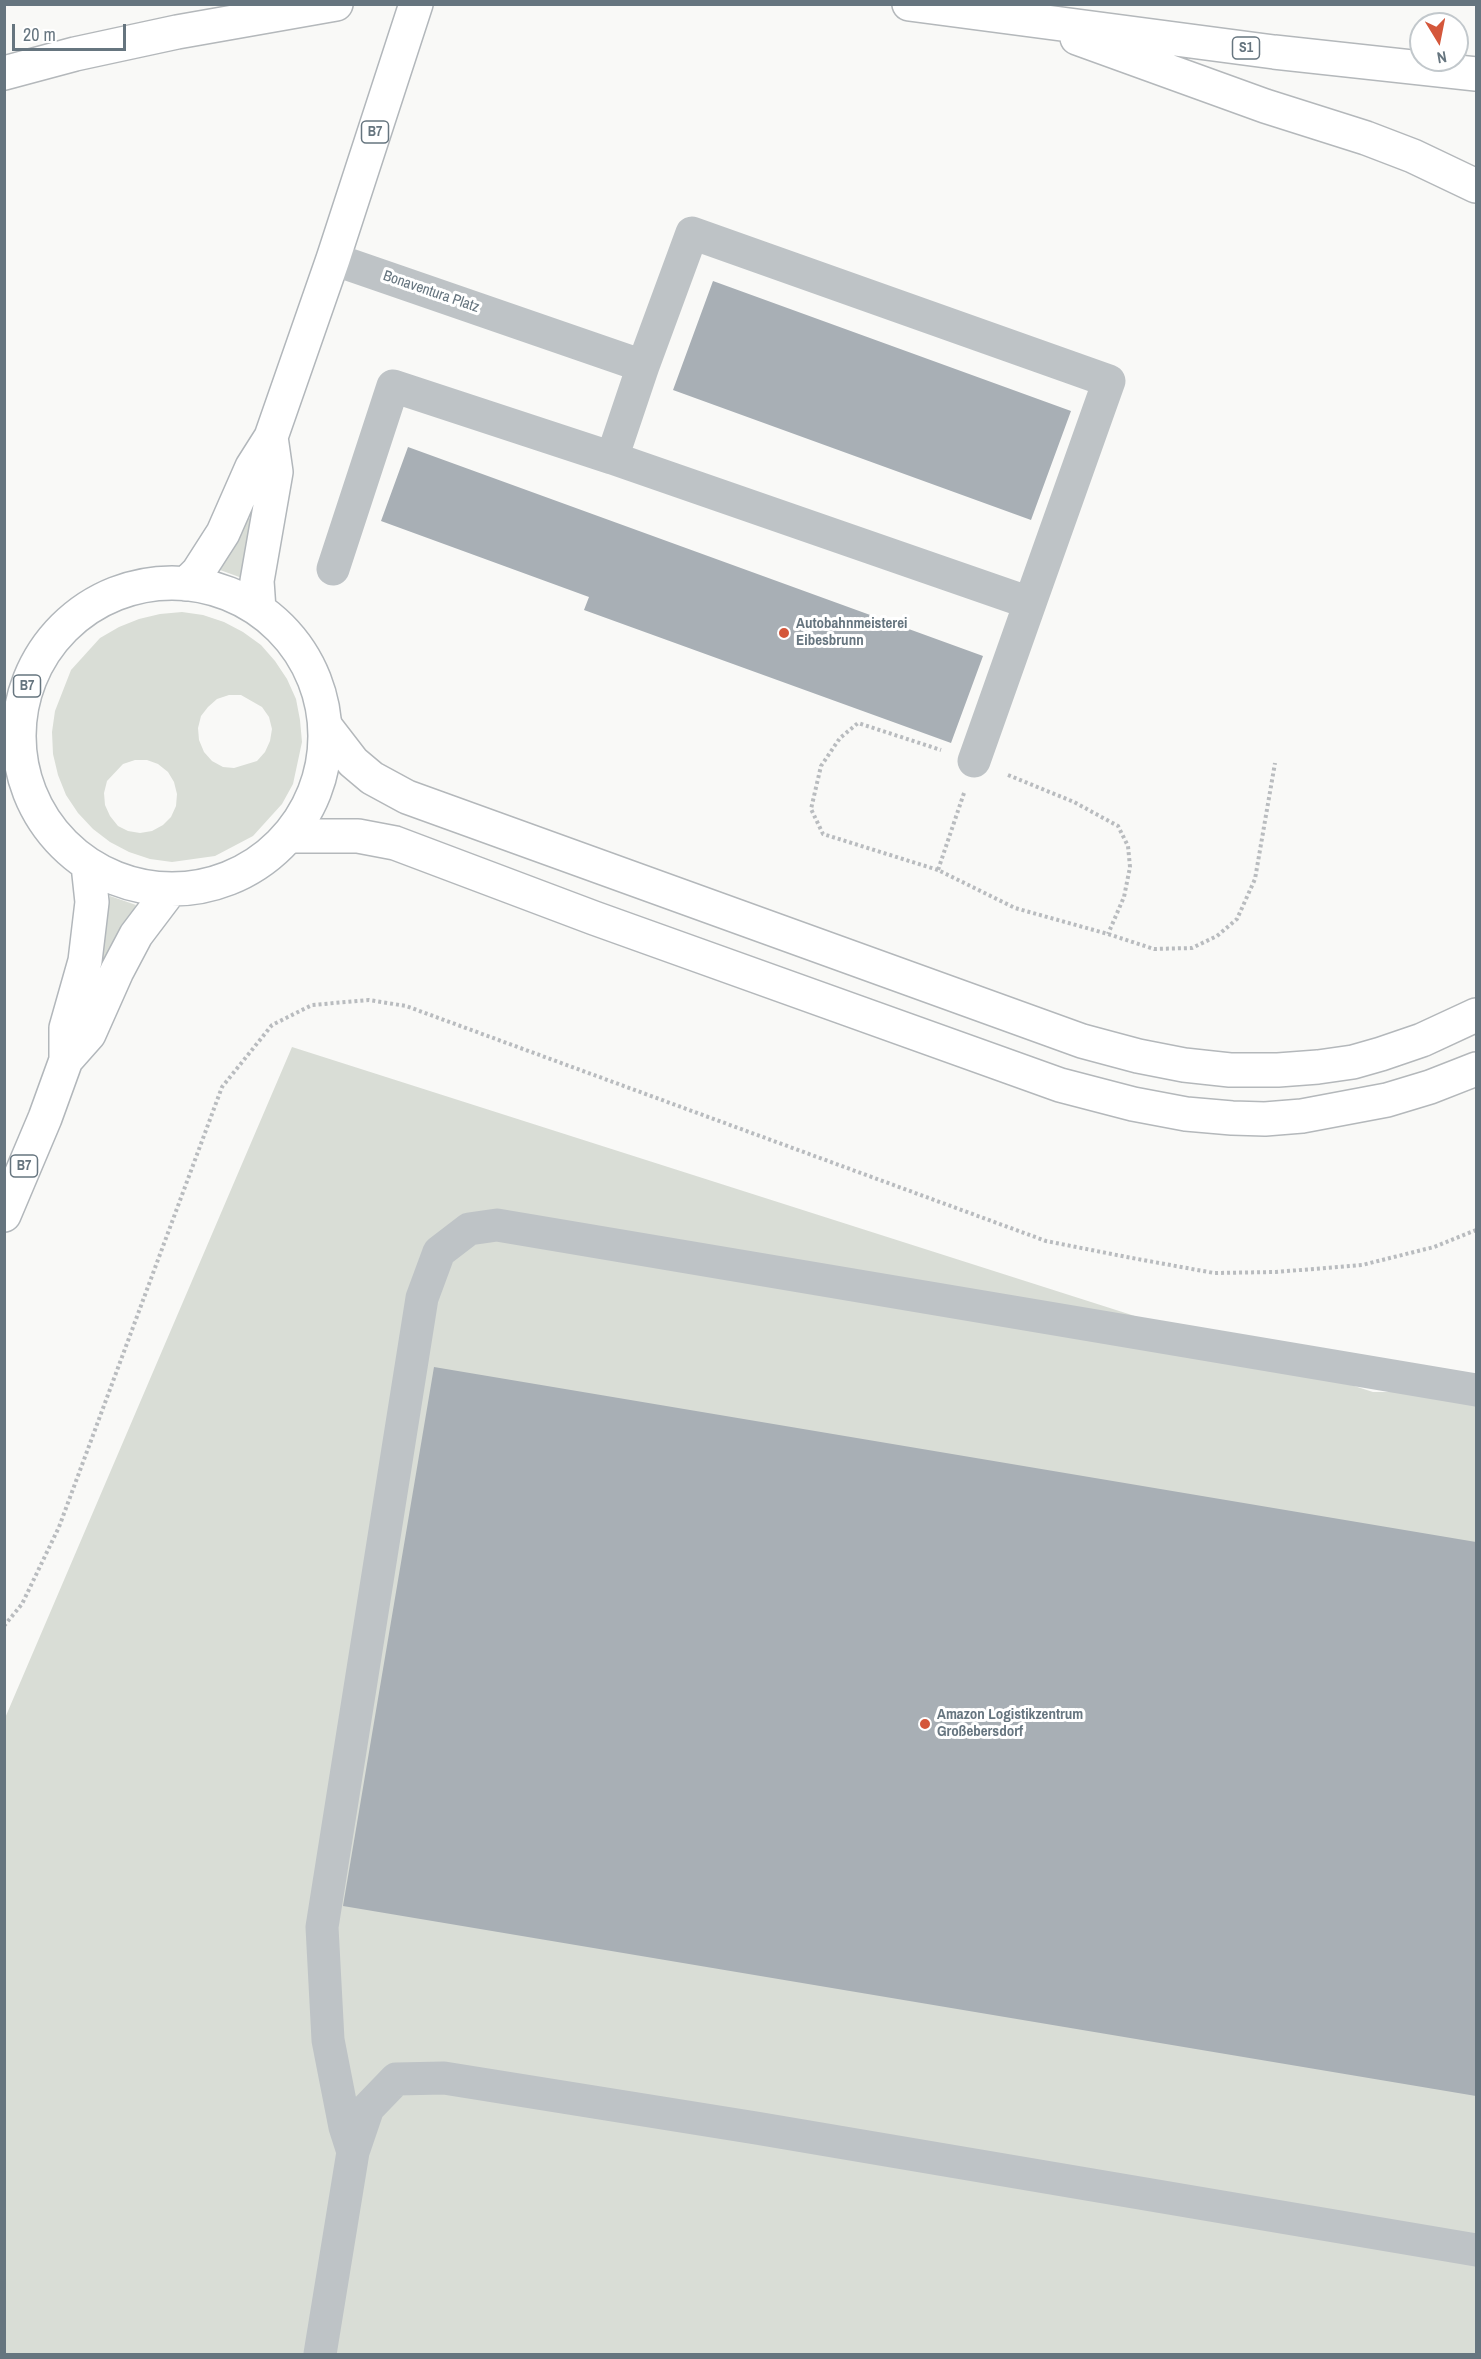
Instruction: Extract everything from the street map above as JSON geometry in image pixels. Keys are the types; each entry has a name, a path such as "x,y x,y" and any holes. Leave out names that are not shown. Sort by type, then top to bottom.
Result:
{"main road":[{"name":"B7","path":"186,584 198,572 223,533 252,467 272,436 333,259 416,4"},
{"name":"S1","path":"909,4 1274,51 1476,74"},
{"path":"4,73 75,54 177,32 323,6"},
{"path":"1016,17 1265,106 1366,138 1442,169 1476,186"},
{"name":"B7","path":"259,610 257,581 276,472 272,436"},
{"name":"B7","path":"186,584 212,588 236,597 259,610 298,648 312,673 321,700 326,727 324,756 318,785 306,812 289,836 270,855 223,881 170,890 141,886 114,878 88,865 62,843 41,816 27,786 20,753 20,719 27,686 42,656 63,629 90,608 120,592 153,585 186,584"},
{"path":"326,727 353,762 372,778 407,797 1082,1041 1138,1056 1184,1065 1230,1070 1318,1067 1353,1062 1382,1054 1422,1040 1476,1015"},
{"path":"289,836 358,836 395,843 594,918 1049,1081 1144,1106 1186,1114 1232,1118 1265,1119 1302,1116 1387,1100 1430,1087 1476,1069"},
{"name":"B7","path":"4,1215 45,1118 66,1060 66,1028 86,961 92,902 88,865"},
{"name":"B7","path":"66,1060 88,1034 136,935 170,890"}],"street":[{"path":"612,458 692,232 1109,381 974,761"},
{"name":"Bonaventura Platz","path":"333,259 643,366"},
{"path":"333,569 393,386 612,458 1030,603"},
{"path":"353,2152 345,2127 328,2040 322,1927 422,1298 439,1252 469,1229 497,1225 1476,1390"},
{"path":"320,2355 353,2152 368,2108 396,2079 444,2078 756,2128 1476,2250"}],"path":[{"path":"1108,934 1124,897 1130,867 1128,846 1118,826 1074,801 974,761 858,723 840,738 821,766 811,809 823,834 938,870 1015,908 1154,949 1192,948 1217,936 1237,919 1255,879 1275,763"},
{"path":"938,870 974,761"},
{"path":"4,1626 21,1604 58,1527 222,1087 272,1025 312,1005 369,1000 406,1006 1046,1241 1132,1258 1214,1273 1276,1272 1362,1265 1434,1247 1476,1230"}],"shaded area":[{"path":"244,517 252,519 242,578 220,570 219,567"},
{"path":"182,612 203,615 224,622 261,645 287,679 296,699 302,742 293,784 282,804 253,836 215,856 172,862 150,859 129,852 110,842 93,829 66,795 53,754 52,732 55,711 71,670 100,638 139,619","holes":["229,695 241,695 262,707 269,717 272,729 265,752 257,761 234,768 223,767 212,761 204,752 199,740 198,728 201,716 208,707 217,699","135,760 147,760 158,764 168,772 177,794 176,806 171,817 152,831 140,833 118,826 105,805 104,793 107,781 123,764"]},
{"path":"110,896 136,905 107,960 97,958"},
{"path":"292,1047 1373,1392 1476,1392 1476,2354 5,2354 5,1718"}],"building":[{"path":"713,281 1071,411 1031,520 673,390"},
{"name":"Autobahnmeisterei Eibesbrunn","path":"408,447 983,656 951,743 584,610 589,597 381,521"},
{"name":"Amazon Logistikzentrum Großebersdorf","path":"434,1367 1476,1542 1476,2096 343,1906"}],"place":[{"name":"Autobahnmeisterei Eibesbrunn","path":"784,633"},
{"name":"Amazon Logistikzentrum Großebersdorf","path":"925,1724"}]}
